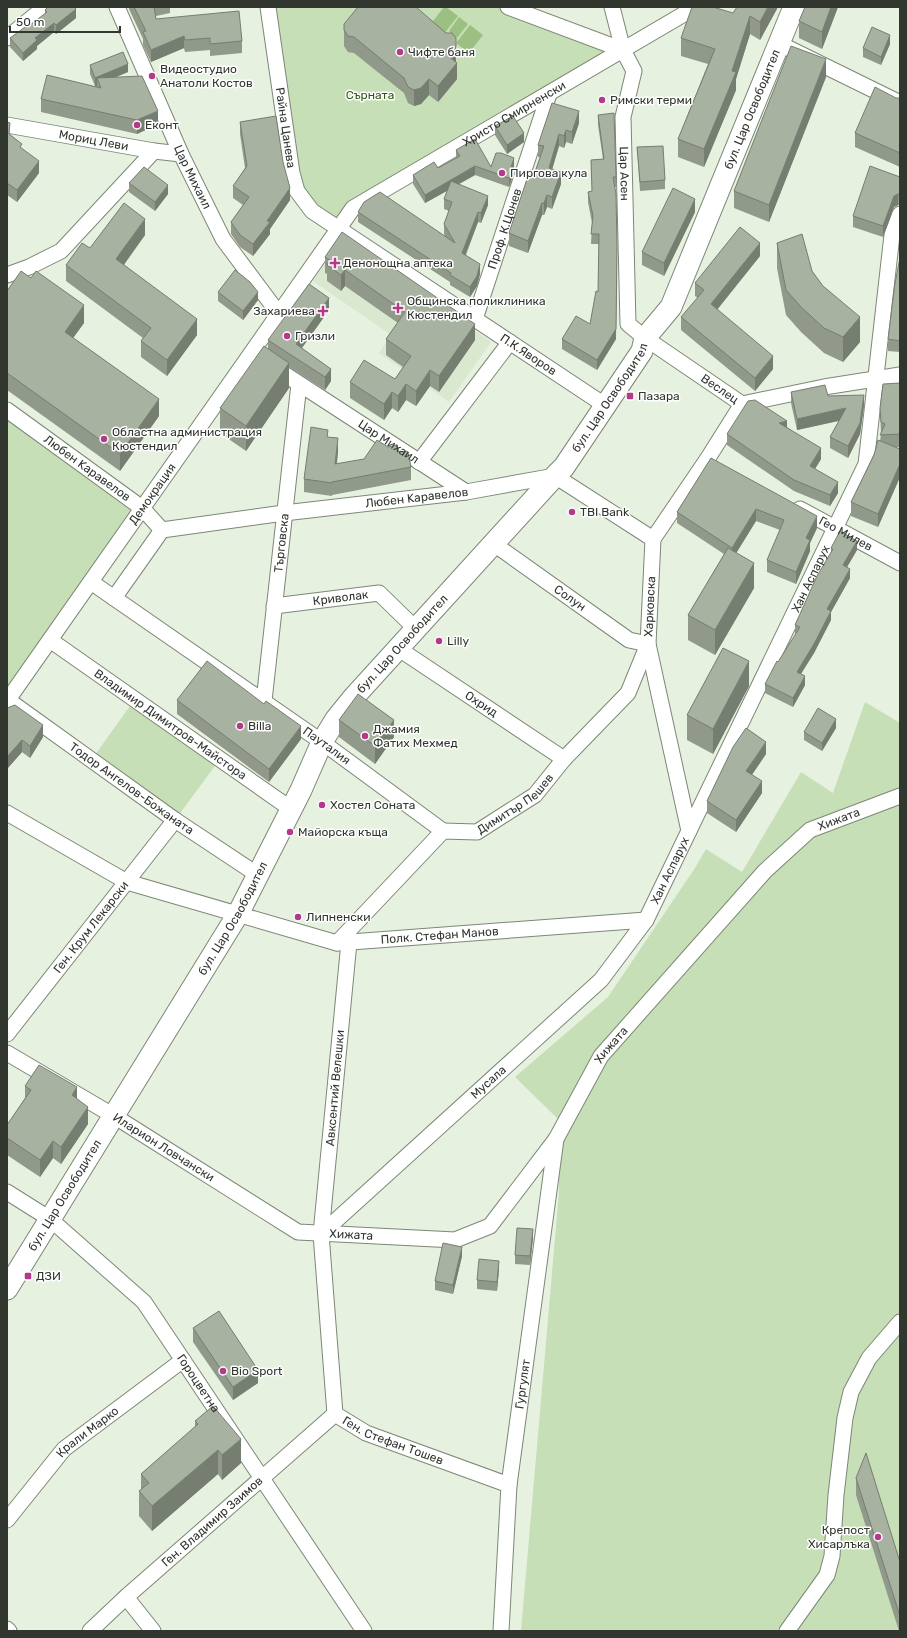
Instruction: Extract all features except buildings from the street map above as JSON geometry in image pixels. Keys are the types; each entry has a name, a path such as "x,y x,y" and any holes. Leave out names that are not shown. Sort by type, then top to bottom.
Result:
{"main road":[{"name":"бул. Цар Освободител","path":"7,1289 238,914 291,809 322,742 336,719 353,698 564,467 642,352 645,338 671,307 794,7"},
{"path":"555,476 557,462 597,400 633,346 645,338"}],"street":[{"path":"7,38 45,7"},
{"name":"Цар Михаил","path":"117,7 181,154 223,239 278,314"},
{"name":"Райна Цанева","path":"268,7 292,173 297,191 312,211 339,228"},
{"path":"508,7 623,50"},
{"name":"Цар Асен","path":"612,7 623,50 634,71 623,116 628,324 645,338"},
{"name":"Христо Смирненски","path":"339,228 353,208 696,7"},
{"path":"780,44 900,103"},
{"name":"Проф. К.Цонев","path":"475,319 549,94"},
{"name":"Мориц Леви","path":"7,125 154,151 181,154"},
{"path":"7,275 29,267 61,251 154,151"},
{"name":"Хан Аспарух","path":"646,920 866,464 892,235 900,214"},
{"name":"Демокрация","path":"8,700 339,228"},
{"name":"П.К.Яворов","path":"339,228 597,400"},
{"name":"Веслец","path":"645,338 742,404 824,387 900,375"},
{"path":"419,462 510,342"},
{"name":"Цар Михаил","path":"252,353 466,492"},
{"name":"Търговска","path":"264,701 299,384"},
{"path":"555,476 654,539 742,404"},
{"name":"Любен Kаравелов","path":"7,410 142,508 162,530 284,513 466,492 555,476"},
{"path":"708,458 721,466"},
{"name":"Гео Милев","path":"788,502 900,562"},
{"path":"114,598 162,530"},
{"name":"Харковска","path":"654,539 648,644 689,831"},
{"name":"Солун","path":"494,544 629,640 648,644"},
{"name":"Пауталия","path":"91,582 322,742 443,831"},
{"name":"Криволак","path":"274,606 379,593 416,629"},
{"name":"Владимир Димитров-Майстора","path":"50,640 291,809"},
{"name":"Димитър Пешев","path":"443,831 477,832 535,795 564,759 628,693 648,644"},
{"name":"Охрид","path":"399,649 564,759"},
{"name":"Тодор Ангелов-Божаната","path":"8,700 175,820 258,875"},
{"name":"Хижата","path":"321,1234 455,1240 490,1226 556,1139 601,1056 765,871 810,830 900,796"},
{"name":"Полк. Стефан Манов","path":"7,813 127,882 343,943 646,920"},
{"name":"Ген. Крум Лекарски","path":"7,1034 175,820"},
{"path":"343,943 443,831"},
{"name":"Мусала","path":"321,1234 601,980 646,920"},
{"name":"Авксентий Велешки","path":"321,1234 343,943"},
{"name":"Иларион Ловчански","path":"7,1053 114,1116 298,1232 321,1234"},
{"name":"Гургулят","path":"501,1631 509,1485 556,1139"},
{"name":"Гороцветна","path":"7,1192 50,1220 144,1302 364,1631"},
{"name":"Ген. Стефан Тошев","path":"321,1234 335,1414 366,1433 509,1485"},
{"path":"787,1631 827,1575 832,1556 836,1495 845,1418 851,1392 869,1358 900,1322"},
{"name":"Крали Марко","path":"7,1520 64,1449 183,1360"},
{"name":"Ген. Владимир Заимов","path":"90,1631 126,1597 335,1414"},
{"path":"126,1597 153,1631"}],"shaded area":[{"path":"444,7 458,16 443,35 430,25"},
{"path":"459,17 468,24 457,38 449,31"},
{"path":"470,25 483,35 469,53 456,43"},
{"name":"Общинска поликлиника Кюстендил","path":"343,238 491,342 449,402 379,353 391,335 313,281"}],"green space":[{"name":"Сърната","path":"268,7 506,7 623,50 353,208 339,228 297,191"},
{"path":"7,416 135,508 7,686"},
{"path":"135,699 220,759 175,820 92,759"},
{"path":"865,702 900,723 900,1631 521,1631 559,1192 558,1119 515,1077 608,997 695,868 706,849 742,872 801,772 833,793"}],"place":[{"name":"Чифте баня","path":"400,52"},
{"name":"Видеостудио Анатоли Костов","path":"152,76"},
{"name":"Римски терми","path":"602,100"},
{"name":"Еконт","path":"137,125"},
{"name":"Пиргова кула","path":"502,173"},
{"name":"Денонощна аптека","path":"335,263"},
{"name":"Общинска поликлиника Кюстендил","path":"398,308"},
{"name":"Захариева","path":"323,311"},
{"name":"Гризли","path":"287,336"},
{"name":"Пазара","path":"630,396"},
{"name":"Областна администрация Кюстендил","path":"104,439"},
{"name":"TBI Bank","path":"572,512"},
{"name":"Lilly","path":"439,641"},
{"name":"Billa","path":"240,726"},
{"name":"Джамия Фатих Мехмед","path":"365,736"},
{"name":"Хостел Соната","path":"322,805"},
{"name":"Майорска къща","path":"290,832"},
{"name":"Липненски","path":"298,917"},
{"name":"ДЗИ","path":"28,1276"},
{"name":"Bio Sport","path":"223,1371"},
{"name":"Крепост Хисарлъка","path":"878,1537"}]}
